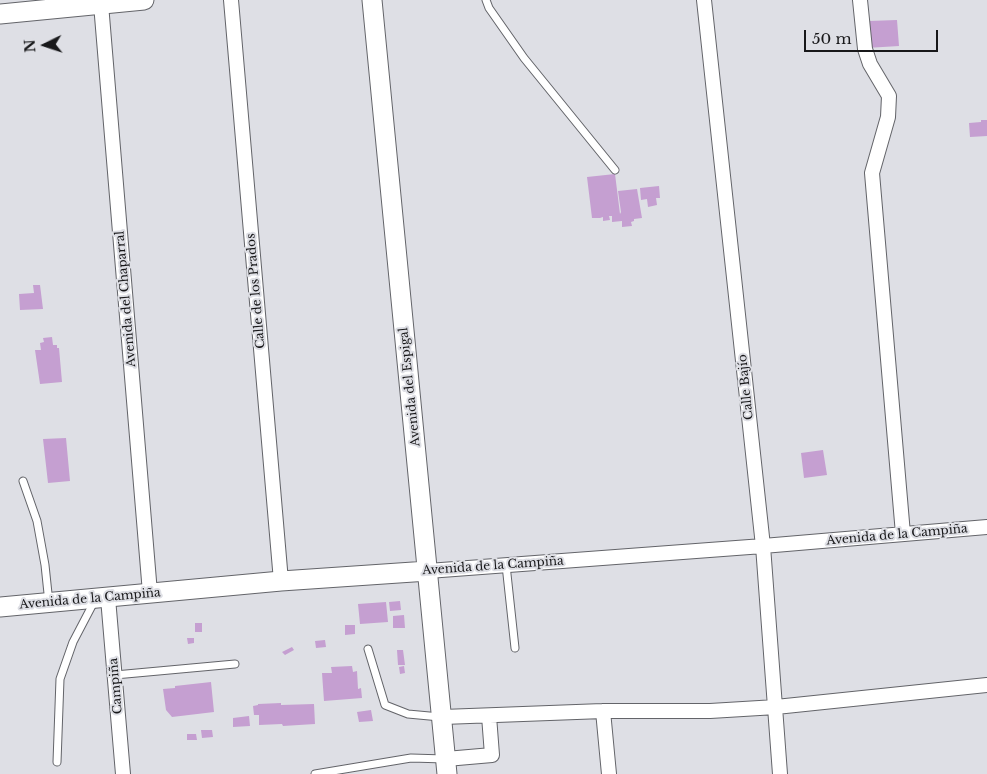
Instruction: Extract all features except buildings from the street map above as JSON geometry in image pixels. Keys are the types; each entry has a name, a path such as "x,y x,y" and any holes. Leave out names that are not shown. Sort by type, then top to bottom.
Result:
{"street":[{"path":"0,14 144,0"},
{"name":"Calle de los Prados","path":"231,0 281,581"},
{"name":"Avenida del Espigal","path":"372,0 447,766"},
{"name":"Calle Bajío","path":"704,0 763,546 780,774"},
{"path":"860,0 865,49 870,64 889,96 888,117 872,173 903,534"},
{"name":"Avenida del Chaparral","path":"101,4 150,593"},
{"name":"Avenida de la Campiña","path":"0,607 281,581 763,546 987,527"},
{"name":"Campiña","path":"102,598 115,675 123,774"},
{"path":"443,717 603,711 776,708 987,684"},
{"path":"603,711 609,774"},
{"path":"447,766 492,755 489,716"}],"lane":[{"path":"486,0 489,8 524,58 615,170"},
{"path":"23,481 37,521 45,565 49,603"},
{"path":"506,565 515,648"},
{"path":"57,762 60,679 73,642 102,598"},
{"path":"368,649 386,705 408,714 443,717"},
{"path":"115,675 235,664"},
{"path":"315,774 411,758 447,766"}]}
